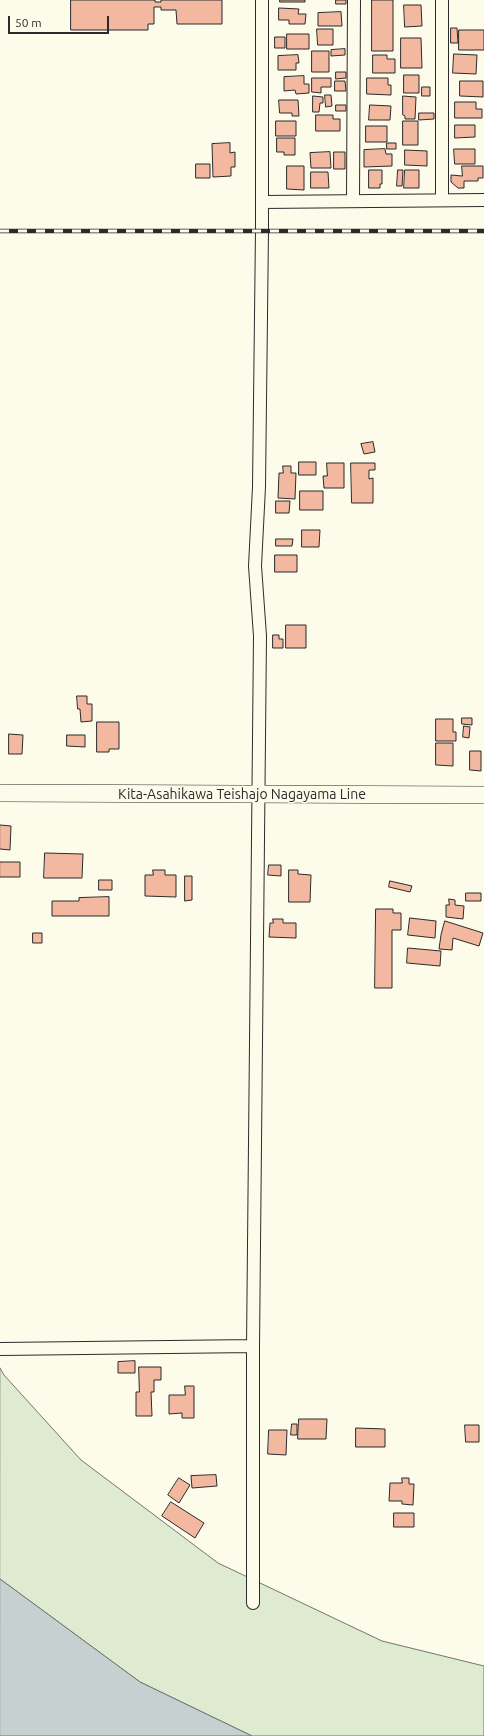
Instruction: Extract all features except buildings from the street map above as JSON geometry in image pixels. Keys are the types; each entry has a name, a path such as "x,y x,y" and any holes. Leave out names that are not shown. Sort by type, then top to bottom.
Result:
{"main road":[{"name":"Kita-Asahikawa Teishajo Nagayama Line","path":"0,793 484,795"}],"street":[{"path":"253,1603 253,1346 260,636 254,566 259,487 262,202 262,0"},
{"path":"353,200 354,0"},
{"path":"442,0 442,200"},
{"path":"262,202 484,200"},
{"path":"0,1349 253,1346"}],"green space":[{"path":"0,1368 4,1375 81,1460 218,1563 382,1641 484,1666 484,1736 252,1736 140,1682 0,1579"}],"shaded area":[{"path":"0,1579 140,1682 252,1736 0,1736"}],"railway":[{"path":"0,231 484,231"}]}
